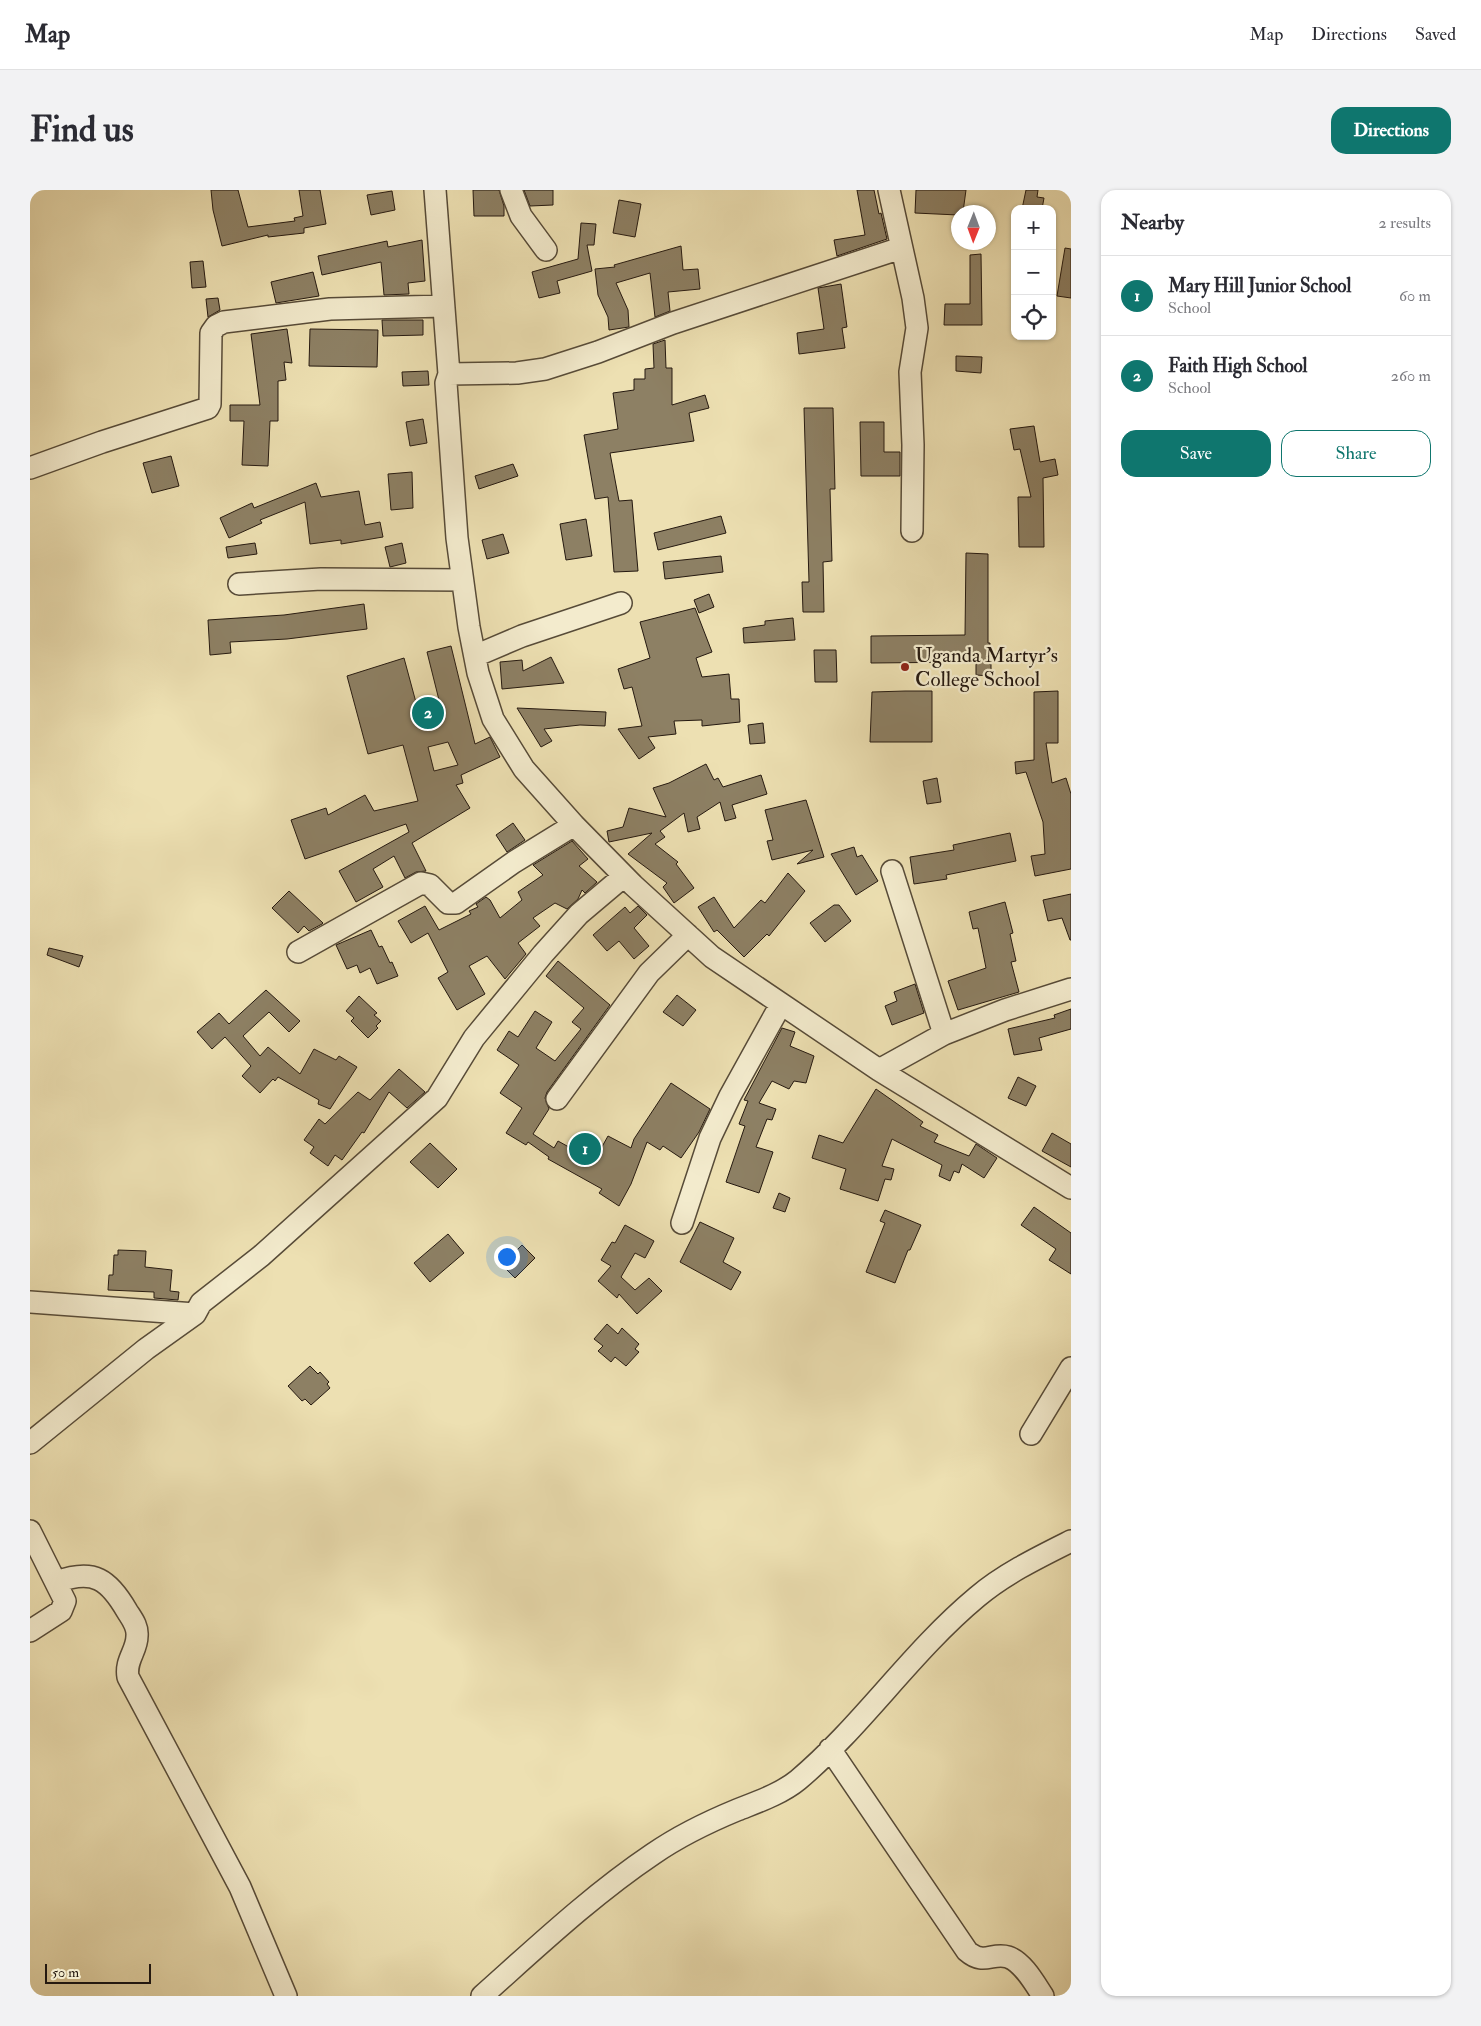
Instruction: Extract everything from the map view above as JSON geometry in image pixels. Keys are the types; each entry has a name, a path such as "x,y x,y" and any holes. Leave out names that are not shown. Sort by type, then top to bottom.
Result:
{"street":[{"path":"435,190 449,374 446,383 450,442 462,580 475,656 493,719 524,770 624,876 712,957 879,1070 1071,1188"},
{"path":"511,190 521,216 546,250"},
{"path":"889,190 917,328 910,372 912,531"},
{"path":"449,374 517,373 545,368 598,352 673,323 902,248"},
{"path":"30,468 102,442 208,408 210,404 211,333 216,326 224,322 330,308 443,306"},
{"path":"239,584 321,579 462,580"},
{"path":"475,656 522,636 621,603"},
{"path":"298,952 421,883 430,885 448,903 456,903 514,862 574,825"},
{"path":"892,871 944,1034"},
{"path":"30,1443 146,1349 195,1314 201,1303 261,1256 437,1098 474,1038 537,961 579,914 624,876"},
{"path":"557,1099 649,973 688,935"},
{"path":"879,1070 944,1034 1005,1010 1071,989"},
{"path":"682,1223 710,1138 730,1096 780,1004"},
{"path":"30,1302 195,1314"},
{"path":"1031,1434 1071,1368"},
{"path":"30,1531 65,1601 61,1611 30,1632"},
{"path":"482,1996 575,1913 654,1853 710,1822 776,1793 796,1782 977,1596 1033,1560 1071,1542"},
{"path":"57,1582 69,1578 83,1577 98,1579 108,1584 114,1589 137,1626 136,1646 128,1661 128,1677 240,1887 286,1996"},
{"path":"830,1749 966,1950 978,1958 1004,1957 1015,1960 1043,1996"}],"building":[{"path":"211,190 238,190 248,227 295,221 294,218 303,216 299,190 320,190 326,224 304,228 304,233 268,237 268,235 222,246 213,210"},
{"path":"473,190 499,190 504,206 504,216 474,216"},
{"path":"524,190 553,190 553,205 530,206"},
{"path":"857,190 874,190 887,239 837,256 834,240 865,235"},
{"path":"916,190 966,190 964,205 951,205 951,215 915,213"},
{"path":"1026,190 1038,190 1037,197 1044,198 1043,205 1023,205"},
{"path":"392,191 395,210 371,215 367,195"},
{"path":"619,200 641,204 635,237 613,233"},
{"path":"581,223 596,224 594,245 587,245 592,271 557,281 560,293 539,298 532,272 578,259"},
{"path":"422,240 425,281 408,283 409,294 384,295 381,262 322,275 318,256 387,241 388,247"},
{"path":"681,246 683,270 698,269 700,289 668,292 670,311 655,317 650,273 616,283 628,310 629,327 609,330 608,317 598,295 595,269 615,267 614,265"},
{"path":"1065,248 1071,249 1071,298 1057,296"},
{"path":"981,254 982,325 944,325 945,304 970,304 970,255"},
{"path":"203,261 206,287 192,288 190,262"},
{"path":"313,272 319,296 276,303 271,282"},
{"path":"841,284 847,327 842,328 845,348 799,354 797,333 824,329 818,288"},
{"path":"218,298 220,310 208,317 206,299"},
{"path":"382,320 423,320 423,335 383,336"},
{"path":"287,329 292,363 284,362 286,380 278,381 278,421 270,421 268,466 242,465 244,421 230,421 230,405 260,405 251,334"},
{"path":"310,329 378,330 377,367 309,366"},
{"path":"665,340 666,368 672,368 672,405 705,395 709,408 689,413 694,441 610,453 619,501 632,500 638,571 614,572 608,497 595,499 584,435 618,429 613,393 634,390 634,379 645,379 645,369 654,368 653,344"},
{"path":"956,356 982,357 981,373 956,371"},
{"path":"428,371 429,385 403,386 402,372"},
{"path":"804,408 833,408 835,489 830,489 832,561 823,562 824,612 803,612 802,582 809,582"},
{"path":"423,419 427,443 410,446 406,422"},
{"path":"860,422 884,422 884,452 900,452 900,476 861,476"},
{"path":"1034,426 1040,462 1055,459 1058,475 1043,478 1044,547 1019,547 1018,497 1031,497 1020,449 1014,450 1010,429"},
{"path":"171,456 179,486 152,493 143,463"},
{"path":"513,464 518,476 479,489 475,476"},
{"path":"412,472 413,508 391,510 388,474"},
{"path":"316,483 321,497 359,491 365,525 380,522 383,537 341,544 341,540 310,544 305,502 260,520 262,523 229,538 220,518 252,503 254,508"},
{"path":"721,516 726,533 658,550 654,533"},
{"path":"586,519 592,556 566,560 560,524"},
{"path":"503,534 509,553 487,559 482,540"},
{"path":"255,543 257,554 228,558 226,547"},
{"path":"402,543 406,563 390,567 385,547"},
{"path":"966,553 988,554 988,643 990,643 989,664 991,664 991,676 976,675 976,662 871,663 871,636 965,635"},
{"path":"721,556 723,572 665,579 663,562"},
{"path":"709,594 714,607 699,613 694,600"},
{"path":"364,604 367,629 287,639 230,642 231,653 210,655 208,620 284,615"},
{"path":"695,608 712,652 696,658 702,677 729,674 731,699 739,699 740,722 702,726 702,720 674,721 676,734 648,737 655,748 639,759 618,729 642,726 632,687 624,689 618,669 650,658 640,622"},
{"path":"793,618 795,640 744,643 743,628 765,625 765,621"},
{"path":"451,646 475,744 490,737 500,757 461,775 463,783 456,785 470,808 412,843 426,871 416,872 405,878 394,856 373,869 383,887 356,902 339,871 409,832 406,824 305,859 291,820 326,808 328,815 365,795 374,811 418,801 403,745 368,754 347,676 404,658 421,721 443,716 427,652","holes":["448,742 458,765 434,771 428,747"]},
{"path":"814,650 836,650 837,682 815,682"},
{"path":"551,657 564,683 502,689 500,662 522,660 523,671"},
{"path":"932,691 932,742 870,742 872,692"},
{"path":"1058,691 1058,743 1046,743 1052,783 1066,778 1071,794 1071,869 1035,876 1031,856 1045,854 1043,822 1026,772 1016,774 1015,762 1034,760 1034,692"},
{"path":"517,708 606,712 605,726 580,725 544,729 552,741 541,747"},
{"path":"763,723 765,743 750,744 748,725"},
{"path":"706,764 714,780 718,778 723,787 761,775 767,794 732,805 736,818 725,821 720,802 697,817 700,829 688,832 684,813 660,831 665,837 655,844 678,862 676,864 694,888 674,903 663,887 667,883 628,854 652,833 609,842 607,831 623,827 629,808 666,817 653,788 669,783"},
{"path":"937,778 941,802 927,804 923,781"},
{"path":"806,800 824,857 797,864 813,850 772,860 767,841 773,840 765,810"},
{"path":"513,823 525,840 507,852 496,835"},
{"path":"1010,833 1016,861 946,875 947,879 914,884 910,857 954,850 953,845"},
{"path":"572,841 588,859 579,866 597,882 585,893 582,890 578,899 567,909 555,903 533,918 540,926 518,943 526,954 505,979 487,956 469,966 485,994 457,1010 438,978 448,972 428,933 411,943 398,921 425,906 439,930 471,914 469,911 478,907 476,904 486,897 490,900 500,918 522,900 518,892 543,875 533,865"},
{"path":"854,847 857,857 862,855 878,881 856,895 831,854"},
{"path":"788,873 805,891 769,936 767,934 744,957 717,930 714,932 698,907 714,897 734,928 761,900 765,903"},
{"path":"289,891 323,923 309,931 304,926 298,933 272,908"},
{"path":"1071,894 1070,940 1062,918 1048,921 1043,900"},
{"path":"1005,902 1013,933 1010,934 1016,961 1011,962 1019,992 958,1010 948,981 986,968 978,928 973,929 969,912"},
{"path":"834,905 839,905 851,921 825,942 810,923"},
{"path":"638,906 647,915 634,928 649,946 634,959 619,941 607,951 593,935 625,907 630,913"},
{"path":"371,930 379,947 382,946 390,963 392,962 398,976 377,984 370,968 360,973 357,965 347,969 336,945"},
{"path":"49,948 83,956 79,967 47,955"},
{"path":"558,961 610,1005 547,1092 545,1098 549,1109 533,1134 554,1148 558,1141 594,1161 608,1136 631,1148 634,1139 671,1083 710,1109 699,1132 681,1158 663,1146 660,1150 647,1142 631,1184 619,1206 599,1193 602,1189 548,1159 549,1157 528,1142 526,1145 506,1133 522,1108 500,1093 519,1065 497,1050 509,1031 518,1037 535,1011 552,1022 536,1048 555,1061 581,1029 572,1022 584,1008 546,976"},
{"path":"915,984 924,1013 892,1025 885,1006 897,1001 894,992"},
{"path":"266,990 300,1021 289,1032 269,1012 243,1036 260,1056 268,1047 300,1074 314,1049 336,1060 339,1056 357,1067 330,1109 318,1104 319,1100 278,1077 275,1081 273,1079 260,1093 242,1076 251,1066 225,1037 212,1049 197,1032 219,1013 229,1024"},
{"path":"677,995 696,1010 683,1026 663,1012"},
{"path":"359,996 377,1013 374,1015 381,1021 376,1026 378,1028 368,1038 351,1021 354,1018 346,1011"},
{"path":"1071,1009 1071,1029 1039,1038 1042,1050 1014,1055 1008,1029 1055,1018 1054,1015"},
{"path":"782,1028 795,1032 790,1046 814,1056 806,1083 794,1081 789,1089 772,1081 759,1103 776,1109 772,1120 767,1119 756,1147 773,1152 759,1193 726,1182 745,1126 739,1124 748,1101 744,1100"},
{"path":"399,1069 425,1092 407,1108 389,1092 364,1133 362,1132 342,1160 335,1155 328,1166 310,1153 314,1147 304,1140 319,1119 325,1124 358,1092 370,1100"},
{"path":"1018,1077 1036,1086 1026,1106 1008,1098"},
{"path":"876,1089 923,1122 920,1126 938,1135 934,1142 969,1156 976,1144 997,1158 984,1178 962,1164 959,1173 954,1171 950,1181 939,1176 942,1165 892,1139 882,1166 894,1169 891,1180 885,1179 878,1201 840,1189 846,1169 812,1158 819,1135 843,1143"},
{"path":"1052,1133 1071,1144 1071,1167 1042,1151"},
{"path":"430,1143 457,1169 438,1188 410,1162"},
{"path":"779,1193 790,1198 785,1212 773,1208"},
{"path":"1034,1207 1071,1233 1071,1274 1049,1260 1056,1249 1021,1225"},
{"path":"885,1210 921,1225 910,1250 908,1250 895,1283 866,1272 885,1223 880,1221"},
{"path":"700,1222 734,1238 723,1262 741,1272 731,1290 680,1262"},
{"path":"625,1225 654,1241 645,1258 635,1253 621,1277 635,1290 649,1278 662,1291 637,1314 619,1294 617,1298 598,1281 611,1266 601,1260 612,1242 615,1243"},
{"path":"448,1234 464,1253 430,1282 414,1263"},
{"path":"522,1245 535,1258 515,1278 502,1265"},
{"path":"118,1250 146,1251 145,1267 172,1270 170,1291 179,1292 178,1300 154,1298 154,1292 108,1290 109,1275 113,1275 114,1255 118,1255"},
{"path":"607,1324 618,1334 622,1328 639,1344 635,1349 639,1352 626,1366 615,1357 611,1362 598,1351 603,1346 594,1339"},
{"path":"310,1366 318,1374 320,1372 329,1382 327,1384 330,1388 311,1405 305,1399 302,1401 288,1386"}],"place":[{"name":"Uganda Martyr's College School","path":"905,667"},
{"name":"Faith High School","path":"428,713"},
{"name":"Mary Hill Junior School","path":"585,1149"}]}
